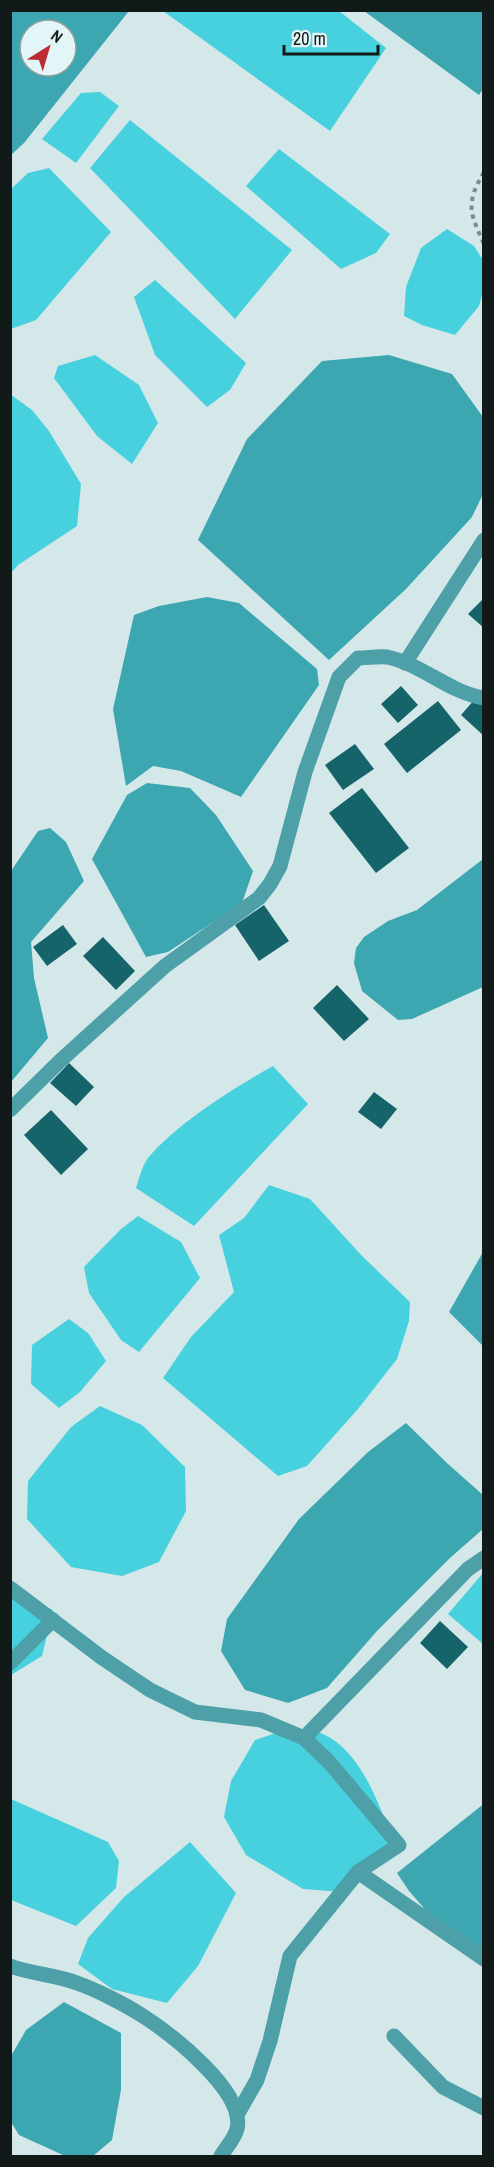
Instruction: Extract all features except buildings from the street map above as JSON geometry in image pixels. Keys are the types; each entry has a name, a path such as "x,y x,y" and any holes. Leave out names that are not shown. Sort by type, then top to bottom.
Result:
{"street":[{"path":"405,663 483,540"},
{"path":"10,1110 60,1061 165,966 259,898 270,884 280,866 305,772 339,677 358,658 386,657 405,663 467,695 483,698"},
{"path":"304,1738 468,1569 483,1558"},
{"path":"10,1588 101,1657 150,1690 195,1712 261,1720 304,1738 329,1762 399,1845 358,1872 290,1956 270,2041 257,2080 237,2115"},
{"path":"10,1663 53,1620"},
{"path":"358,1872 483,1959"},
{"path":"10,1966 77,1983 142,2016 185,2048 218,2080 233,2102 237,2115 237,2129 220,2157"},
{"path":"394,2036 443,2087 483,2108"}],"path":[{"path":"483,172 476,184 470,208 483,244"}],"shaded area":[{"path":"11,10 129,11 78,75 78,18 18,18 18,78 76,78 24,143 11,155"},
{"path":"163,11 339,11 386,48 330,131"},
{"path":"364,11 483,11 483,89 479,95"},
{"path":"100,92 119,106 76,163 42,139 81,93"},
{"path":"130,120 292,250 235,319 90,168"},
{"path":"279,149 390,234 376,253 341,269 246,186"},
{"path":"49,168 111,232 36,320 11,329 11,189 28,173"},
{"path":"447,229 474,246 483,260 483,292 479,306 455,335 422,325 404,316 406,287 421,248"},
{"path":"155,280 246,363 230,390 207,407 155,355 134,297"},
{"path":"95,355 139,385 158,423 132,464 97,436 54,378 58,366"},
{"path":"389,355 452,374 483,417 483,494 472,517 406,589 329,660 198,540 247,439 322,361"},
{"path":"10,394 32,410 49,431 81,484 77,526 18,565 11,573"},
{"path":"207,597 239,603 317,669 319,685 241,797 181,771 153,766 126,786 113,709 134,615 159,606"},
{"path":"147,783 190,788 216,815 253,871 242,903 168,952 146,957 92,859 127,795"},
{"path":"50,828 66,842 84,881 31,942 34,978 48,1038 11,1082 11,871 38,831"},
{"path":"483,859 483,987 412,1019 398,1020 362,991 354,963 356,948 364,937 388,921 417,910"},
{"path":"273,1066 308,1104 194,1226 136,1188 148,1158 174,1132 224,1095"},
{"path":"269,1185 310,1199 362,1256 410,1302 409,1321 397,1359 358,1409 307,1466 278,1476 163,1378 191,1337 234,1292 219,1235 244,1218"},
{"path":"138,1216 181,1242 200,1278 139,1352 121,1340 89,1293 84,1267 120,1230"},
{"path":"483,1252 484,1346 449,1312"},
{"path":"69,1319 88,1333 106,1361 80,1392 59,1408 31,1384 32,1345"},
{"path":"100,1406 142,1425 185,1467 186,1511 159,1562 122,1576 71,1567 27,1519 28,1481 71,1427"},
{"path":"406,1423 483,1495 483,1529 450,1558 377,1631 327,1688 288,1703 245,1690 221,1651 227,1619 299,1519 368,1452"},
{"path":"483,1573 483,1644 448,1614"},
{"path":"11,1591 53,1610 42,1656 11,1675"},
{"path":"282,1731 314,1731 336,1742 348,1752 375,1795 387,1826 392,1840 343,1892 303,1889 246,1855 224,1817 231,1781 255,1740"},
{"path":"11,1799 108,1842 119,1861 116,1888 76,1926 11,1900"},
{"path":"483,1806 483,1951 430,1915 397,1873"},
{"path":"190,1842 236,1893 198,1966 167,2003 112,1989 78,1964 88,1938 124,1897"},
{"path":"64,2002 121,2033 121,2090 112,2140 93,2156 65,2156 19,2135 11,2122 11,2056 26,2030"}]}
